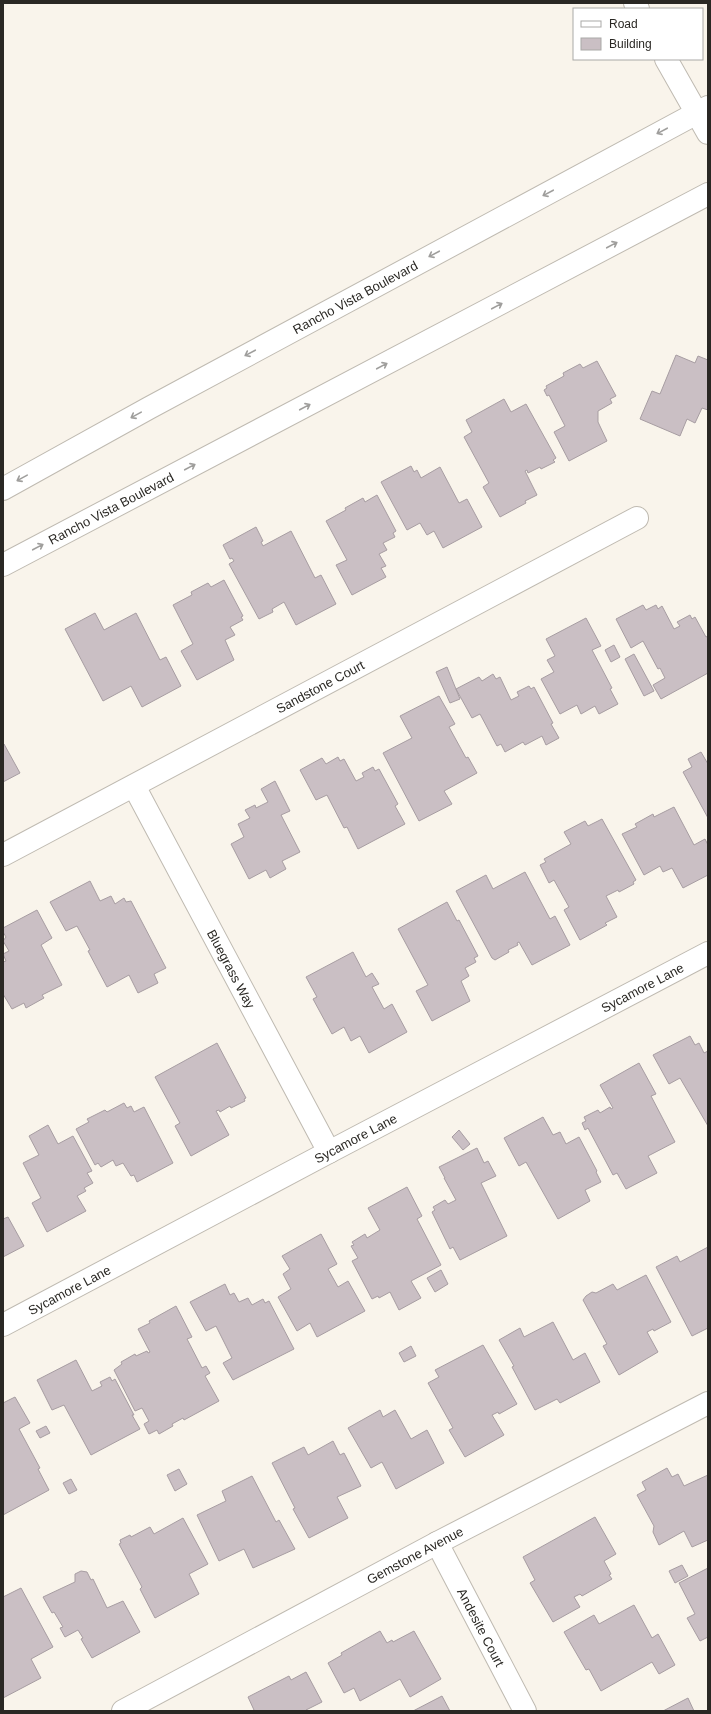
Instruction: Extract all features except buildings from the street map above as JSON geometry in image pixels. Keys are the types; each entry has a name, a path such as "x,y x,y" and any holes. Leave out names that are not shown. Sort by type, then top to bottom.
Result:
{"street":[{"path":"667,60 702,110 708,133"},
{"name":"Rancho Vista Boulevard","path":"3,489 149,408 702,110"},
{"name":"Rancho Vista Boulevard","path":"3,565 708,194"},
{"name":"Sandstone Court","path":"3,855 637,518"},
{"name":"Bluegrass Way","path":"134,786 328,1152"},
{"name":"Sycamore Lane","path":"3,1325 328,1152 708,953"},
{"name":"Gemstone Avenue","path":"134,1708 437,1543 708,1404"},
{"name":"Andesite Court","path":"437,1543 525,1711"}]}
